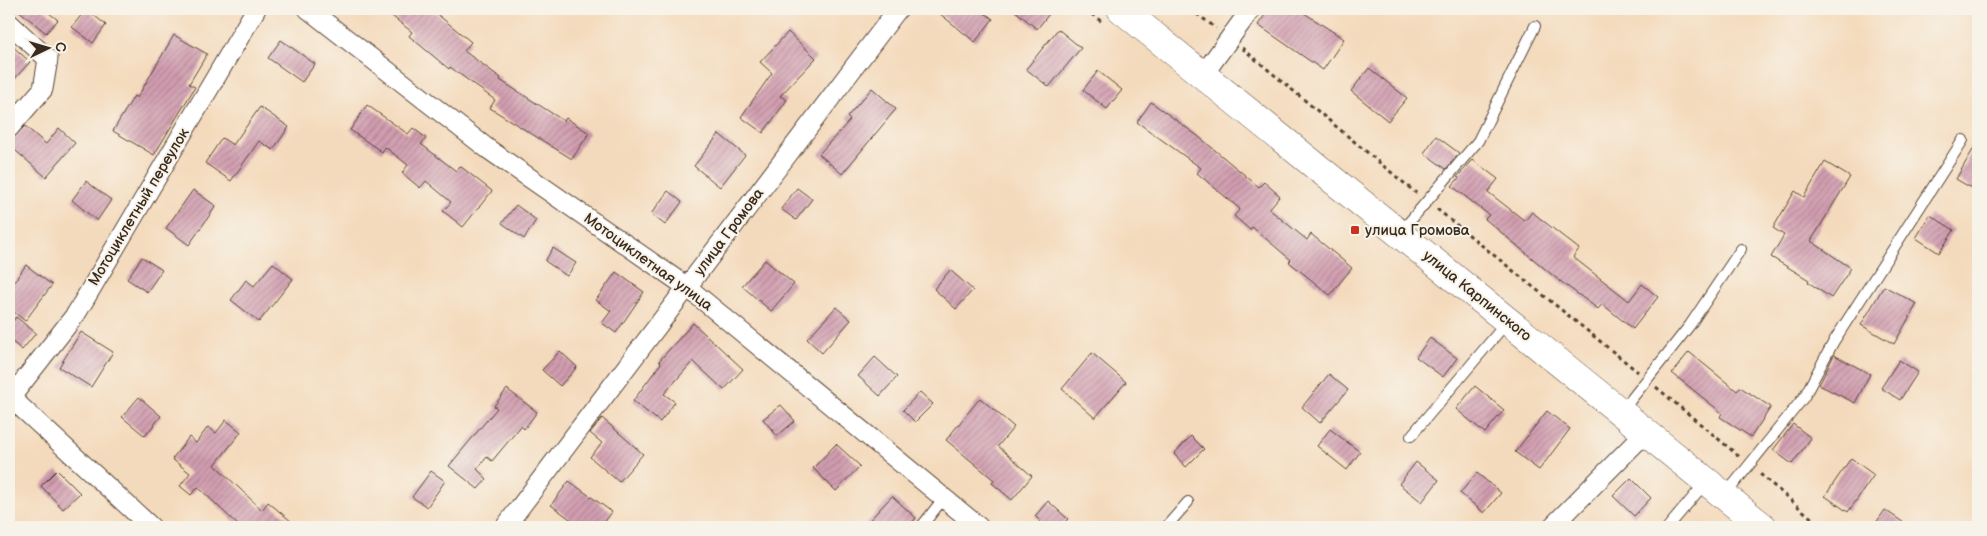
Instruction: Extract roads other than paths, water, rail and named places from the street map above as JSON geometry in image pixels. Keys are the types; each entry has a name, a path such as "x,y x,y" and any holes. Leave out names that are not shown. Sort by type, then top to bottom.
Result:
{"main road":[{"name":"улица Карпинского","path":"1121,9 1763,527"}],"street":[{"name":"Мотоциклетный переулок","path":"10,397 76,314 256,9"},
{"name":"Мотоциклетная улица","path":"308,9 488,148 687,287 979,527"},
{"name":"улица Громова","path":"505,527 898,9"},
{"path":"1203,74 1251,9"},
{"path":"9,23 48,59 43,89 9,128"},
{"path":"10,397 151,527"},
{"path":"1552,527 1646,432"}],"lane":[{"path":"1399,234 1478,141 1536,26"},
{"path":"1668,527 1715,488 1750,466 1804,397 1834,341 1963,140"},
{"path":"1621,412 1690,325 1741,249"},
{"path":"1411,436 1508,321"},
{"path":"922,527 944,499"},
{"path":"1166,527 1188,502"}],"place":[{"name":"улица Громова","path":"1355,230"}]}
